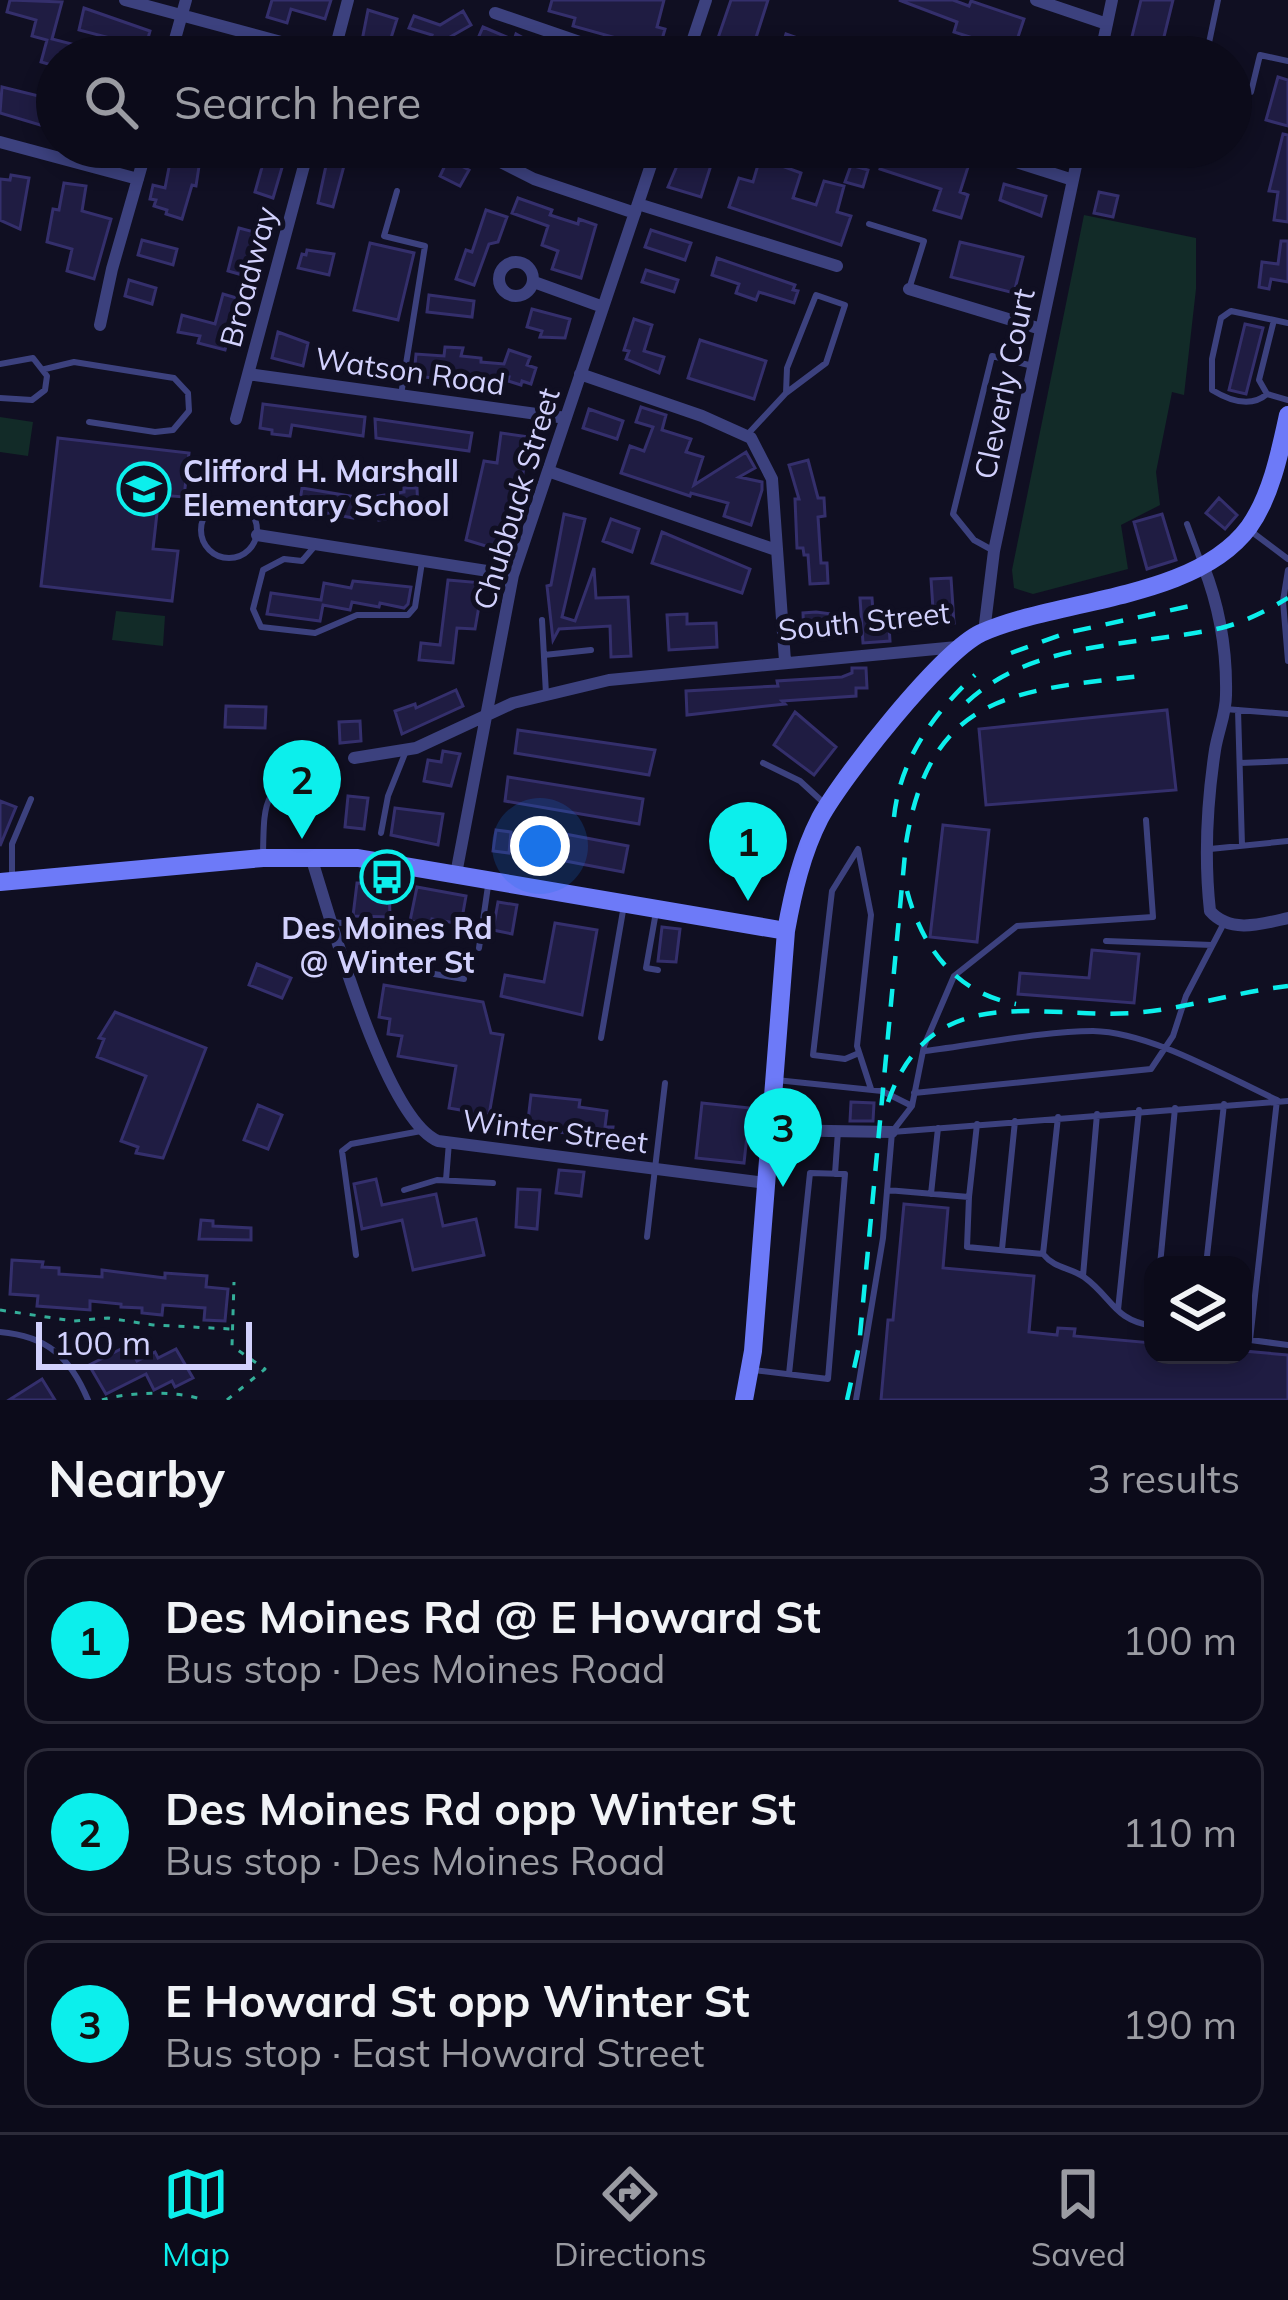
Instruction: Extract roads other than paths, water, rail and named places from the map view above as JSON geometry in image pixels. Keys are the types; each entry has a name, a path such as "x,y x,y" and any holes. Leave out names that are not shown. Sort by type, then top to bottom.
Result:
{"main road":[{"name":"South Street","path":"957,647 984,632 1154,585 1226,551 1248,529 1268,488 1288,416"},
{"path":"744,1400 787,931 803,858 828,806 957,647"},
{"path":"6,882 263,858 358,858 787,931"}],"street":[{"path":"125,0 253,36"},
{"path":"176,36 186,0"},
{"path":"338,36 348,0"},
{"path":"695,36 706,0"},
{"path":"1036,0 1107,24"},
{"path":"1104,36 1112,0"},
{"path":"495,13 561,36"},
{"path":"0,142 36,151"},
{"path":"100,168 138,178"},
{"path":"100,325 141,168"},
{"name":"Broadway","path":"236,419 303,168"},
{"path":"514,168 534,178 837,266"},
{"name":"Chubbuck Street","path":"456,874 513,574 650,168"},
{"path":"1035,168 1073,180"},
{"name":"Cleverly Court","path":"984,632 994,551 1076,168"},
{"path":"534,282 603,307"},
{"path":"909,289 1041,328"},
{"name":"Watson Road","path":"248,374 566,418"},
{"path":"580,374 747,435 763,457 772,479 784,661"},
{"path":"548,472 776,550"},
{"path":"257,535 513,574"},
{"path":"1202,566 1223,627 1232,709 1215,752 1207,849 1210,910 1224,923 1247,925 1288,918"},
{"name":"South Street","path":"354,758 406,750 546,694 641,675 957,647"},
{"name":"Winter Street","path":"311,857 379,1055 421,1131 438,1141 766,1183"},
{"path":"768,1130 892,1132"}],"lane":[{"path":"1210,36 1218,0"},
{"path":"1252,88 1260,55 1288,61"},
{"path":"397,191 384,236 424,246 400,395"},
{"path":"869,224 924,241 909,289"},
{"path":"747,435 786,393 826,363 845,305 816,295 788,368 786,393"},
{"path":"1267,394 1257,403 1212,390 1221,318 1231,311 1288,323"},
{"path":"1274,320 1259,380 1267,394 1288,400"},
{"path":"994,551 974,540 953,514 992,356 1033,366"},
{"path":"0,364 33,358 45,369 47,383 38,397 25,402 0,398"},
{"path":"45,369 74,362 164,375 188,393 189,411 172,430 155,432 88,422"},
{"path":"227,502 245,507 254,517 257,535 243,554 224,557 208,549 201,530 210,510 227,502"},
{"path":"1187,524 1202,566"},
{"path":"1248,529 1288,559"},
{"path":"316,544 302,561 284,559 263,570 253,609 261,627 315,633 357,615 408,615 416,607 422,560"},
{"path":"1288,569 1283,601 1288,661"},
{"path":"542,620 546,694"},
{"path":"544,655 592,650"},
{"path":"1242,845 1240,764 1232,709 1288,714"},
{"path":"381,833 388,796 406,750"},
{"path":"1240,764 1288,760"},
{"path":"263,858 263,810 268,795 285,780 319,764"},
{"path":"763,764 800,782 828,806"},
{"path":"6,882 32,799"},
{"path":"856,1400 883,1238 892,1132 912,1106 923,1052 955,976 1017,926 1153,916 1146,820"},
{"path":"1207,849 1288,841"},
{"path":"859,1053 844,1058 813,1055 832,891 857,848 871,915 859,1053 871,1089"},
{"path":"0,853 10,859"},
{"path":"479,947 489,880"},
{"path":"601,1038 624,903"},
{"path":"656,909 646,968 658,970"},
{"path":"332,922 422,931"},
{"path":"914,1093 1151,1069 1224,923"},
{"path":"1106,941 1212,945"},
{"path":"345,959 464,979"},
{"path":"923,1052 1093,1031 1164,1050 1277,1100"},
{"path":"772,1080 871,1089 912,1106"},
{"path":"647,1237 665,1083"},
{"path":"1252,1294 1277,1100"},
{"path":"892,1132 1288,1100"},
{"path":"1207,1256 1225,1104"},
{"path":"1161,1256 1174,1108"},
{"path":"1118,1311 1139,1110"},
{"path":"1083,1276 1097,1114"},
{"path":"1043,1254 1058,1117"},
{"path":"1002,1250 1016,1121"},
{"path":"977,1124 967,1247 1043,1254 1052,1265 1083,1276 1129,1322 1144,1324"},
{"path":"932,1194 938,1128"},
{"path":"356,1255 342,1151 351,1144 421,1131"},
{"path":"835,1174 838,1131"},
{"path":"446,1180 449,1142"},
{"path":"749,1370 828,1378 844,1174 809,1173 789,1374"},
{"path":"404,1190 446,1180 493,1183"},
{"path":"886,1190 970,1197"},
{"path":"0,1333 27,1334 62,1351 88,1400"},
{"path":"1252,1341 1288,1345"}],"railway":[{"path":"967,702 994,682 1055,656 1221,628 1288,598"},
{"path":"1011,653 1066,633 1190,606"},
{"path":"894,817 903,776 921,738 975,675"},
{"path":"847,1400 859,1346 906,843 918,794 935,756 957,729 984,709 1053,687 1140,676"},
{"path":"907,891 922,931 944,964 975,990 1016,1004"},
{"path":"888,1102 907,1063 931,1037 959,1021 1025,1011 1152,1011 1288,986"}],"place":[{"name":"Clifford H. Marshall Elementary School","path":"144,489"},
{"name":"Des Moines Rd opp Winter St","path":"302,839"},
{"name":"Des Moines Rd @ Winter St","path":"387,877"},
{"name":"Des Moines Rd @ E Howard St","path":"748,901"},
{"name":"E Howard St opp Winter St","path":"783,1187"}]}
